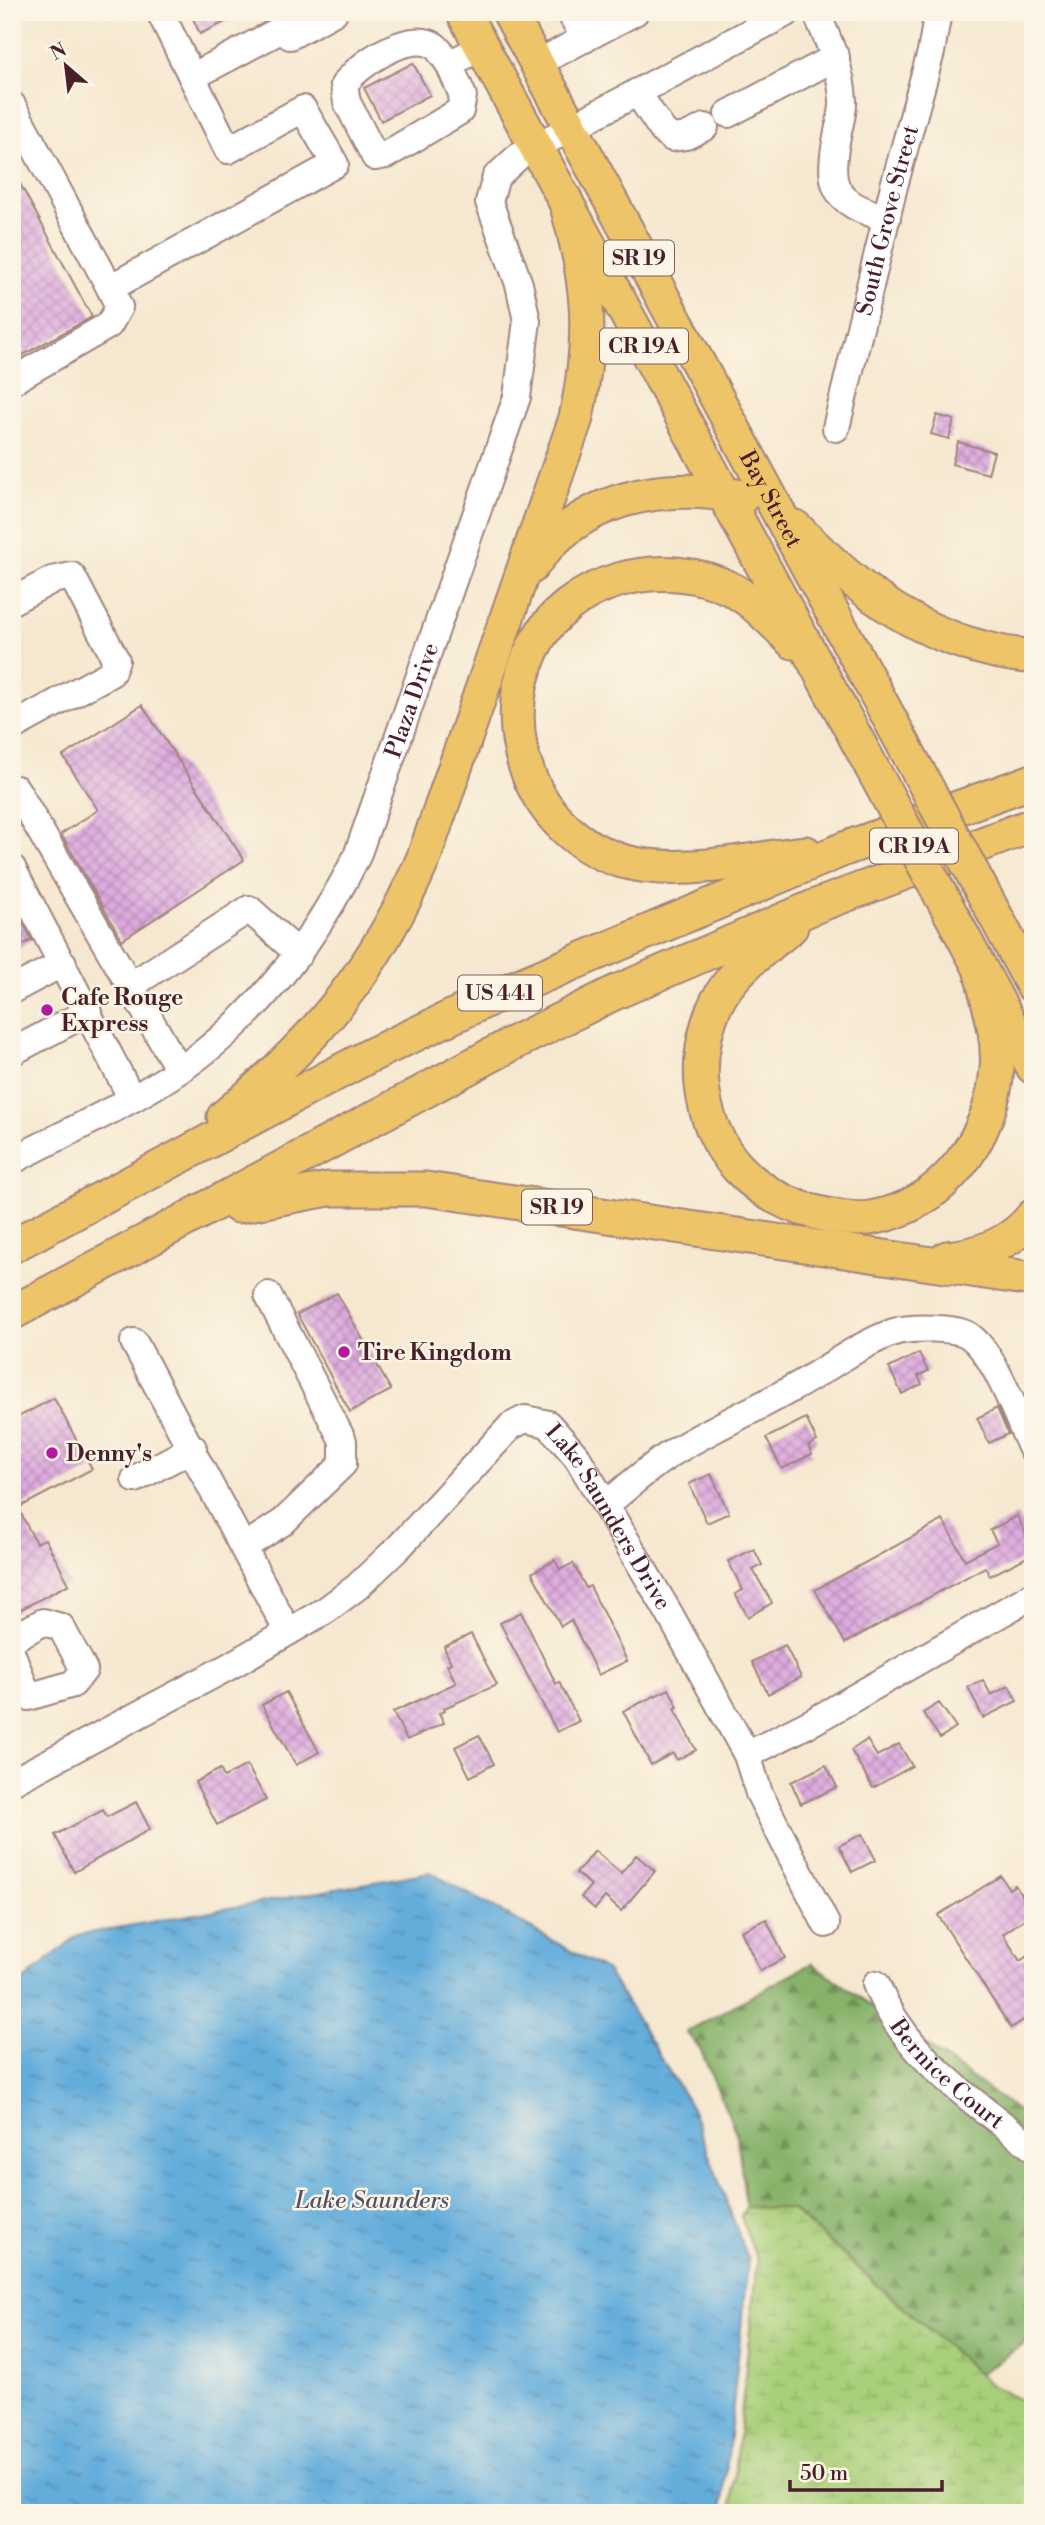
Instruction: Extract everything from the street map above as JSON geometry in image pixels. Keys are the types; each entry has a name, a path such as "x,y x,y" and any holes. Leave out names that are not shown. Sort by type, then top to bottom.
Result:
{"main road":[{"name":"Bay Street","path":"463,12 980,968"},
{"name":"Bay Street","path":"512,13 536,64 1033,986"},
{"name":"SR 19","path":"168,1162 261,1086 299,1051 373,957 401,911 424,857 576,418 584,379 588,306 579,246 565,200"},
{"path":"520,583 540,554 560,533 581,517 610,504 646,493 723,493 771,502 848,578 910,621 944,636 988,649 1033,656"},
{"path":"815,664 756,606 734,591 683,574 632,576 589,593 567,608 545,630 532,649 525,668 516,730 527,771 542,803 559,823 604,854 624,862 656,866 695,865 844,849"},
{"name":"US 441","path":"12,1246 369,1056 502,993 844,849 1033,781"},
{"name":"US 441","path":"12,1313 508,1046 614,993 816,906 1033,825"},
{"path":"816,906 746,965 727,986 713,1011 702,1059 703,1099 717,1139 754,1183 767,1194 792,1206 830,1216 872,1218 922,1199 951,1176 970,1151 994,1095 998,1065 980,968"},
{"name":"CR 19A","path":"980,968 1033,1067"},
{"name":"SR 19","path":"198,1215 284,1195 329,1189 426,1189 916,1261 962,1257 987,1250 1010,1237 1033,1216"},
{"path":"916,1261 1033,1279"}],"street":[{"path":"160,12 228,150 303,109 335,164"},
{"path":"192,77 283,20 290,36 334,12"},
{"path":"570,12 585,38"},
{"path":"536,64 635,12"},
{"name":"Plaza Drive","path":"12,1161 131,1097 200,1056 253,1006 299,954 321,925 357,856 517,397 527,321 519,284 489,202 491,190 502,171 536,146 570,127 788,12"},
{"path":"816,12 836,57 843,103 831,176 845,200 858,211 887,218"},
{"name":"South Grove Street","path":"836,428 931,52 938,12"},
{"path":"110,288 335,164 358,167 375,157 386,155 460,111 463,96 449,64 434,46 415,41 399,45 353,71 344,85 347,102 375,157"},
{"path":"449,64 482,47"},
{"path":"638,92 663,131 672,138 686,136 836,57"},
{"path":"12,105 119,307 109,325 12,381"},
{"path":"12,601 52,580 72,576 116,660 111,673 12,727"},
{"path":"16,789 178,1070"},
{"path":"12,867 131,1097"},
{"path":"130,986 250,909 299,954"},
{"path":"12,990 63,963"},
{"path":"12,1052 88,1012"},
{"path":"244,1547 283,1522 343,1464 343,1441 268,1295"},
{"path":"606,1505 667,1456 792,1390 865,1346 897,1331 924,1329 968,1335 979,1345 992,1366 1033,1451"},
{"path":"135,1342 288,1632"},
{"name":"Lake Saunders Drive","path":"12,1782 288,1632 357,1587 424,1521 511,1426 525,1419 536,1419 558,1432 606,1505 747,1755 759,1793 826,1924"},
{"path":"135,1479 193,1448"},
{"path":"747,1755 812,1722 1033,1595"},
{"path":"12,1639 43,1622 61,1627 84,1670 73,1684 28,1697 12,1654"},
{"name":"Bernice Court","path":"876,1984 898,2029 970,2101 1027,2134"}],"green space":[{"path":"812,1963 1033,2122 1033,2338 979,2374 793,2210 746,2207 737,2135 700,2048 686,2032"},
{"path":"746,2207 792,2210 992,2386 1033,2406 1033,2513 731,2513 757,2261 741,2216"}],"water":[{"name":"Lake Saunders","path":"430,1872 607,1971 691,2107 748,2259 722,2513 12,2513 12,1990 78,1935"}],"building":[{"path":"190,12 246,12 200,34"},
{"path":"413,63 430,95 381,121 364,88"},
{"path":"12,169 92,317 12,361"},
{"path":"937,415 954,420 949,439 931,434"},
{"path":"958,442 994,452 988,474 952,464"},
{"path":"142,705 244,860 122,940 61,834 98,810 63,756"},
{"path":"12,903 32,940 12,950"},
{"name":"Tire Kingdom","path":"337,1293 391,1390 350,1412 297,1314"},
{"path":"919,1353 928,1371 918,1376 922,1384 902,1394 889,1368"},
{"path":"54,1398 92,1469 18,1508 36,1543 45,1539 69,1584 12,1614 12,1420"},
{"path":"997,1408 1008,1434 989,1443 977,1418"},
{"path":"806,1418 817,1441 808,1446 812,1454 782,1469 766,1438"},
{"path":"711,1474 729,1513 707,1523 689,1484"},
{"path":"1017,1516 1033,1548 1033,1554 990,1576 985,1567 845,1643 815,1590 943,1520 965,1560 997,1543 990,1530"},
{"path":"754,1549 762,1565 753,1570 772,1603 748,1617 735,1594 743,1590 728,1561"},
{"path":"555,1560 560,1570 573,1563 586,1588 590,1586 627,1661 598,1675 571,1620 561,1626 532,1573"},
{"path":"521,1612 556,1684 559,1682 579,1721 557,1732 500,1623"},
{"path":"471,1634 497,1685 444,1708 445,1711 439,1713 444,1723 407,1740 393,1712 456,1683 447,1665 451,1663 444,1647"},
{"path":"785,1645 801,1677 768,1694 752,1662"},
{"path":"983,1680 991,1695 1009,1686 1017,1701 983,1718 968,1687"},
{"path":"669,1689 678,1707 674,1709 696,1750 677,1760 673,1753 651,1765 623,1711"},
{"path":"286,1692 319,1752 296,1765 262,1705"},
{"path":"939,1703 956,1727 940,1738 923,1713"},
{"path":"479,1735 494,1764 470,1777 455,1747"},
{"path":"867,1740 877,1756 899,1744 912,1766 873,1788 851,1750"},
{"path":"247,1765 266,1800 217,1825 195,1782 220,1769 224,1777"},
{"path":"826,1765 837,1787 801,1804 791,1782"},
{"path":"136,1802 150,1829 74,1872 55,1835 103,1810 107,1817"},
{"path":"862,1834 876,1860 852,1872 839,1846"},
{"path":"595,1851 621,1873 636,1855 655,1871 621,1911 605,1897 595,1909 581,1897 591,1885 576,1873"},
{"path":"1001,1876 1009,1889 1015,1885 1033,1913 1003,1934 1020,1961 1033,1952 1033,2014 1011,2028 938,1915"},
{"path":"766,1919 785,1958 760,1971 741,1931"}],"place":[{"name":"Cafe Rouge Express","path":"47,1010"},
{"name":"Tire Kingdom","path":"344,1352"},
{"name":"Denny's","path":"52,1453"}]}
